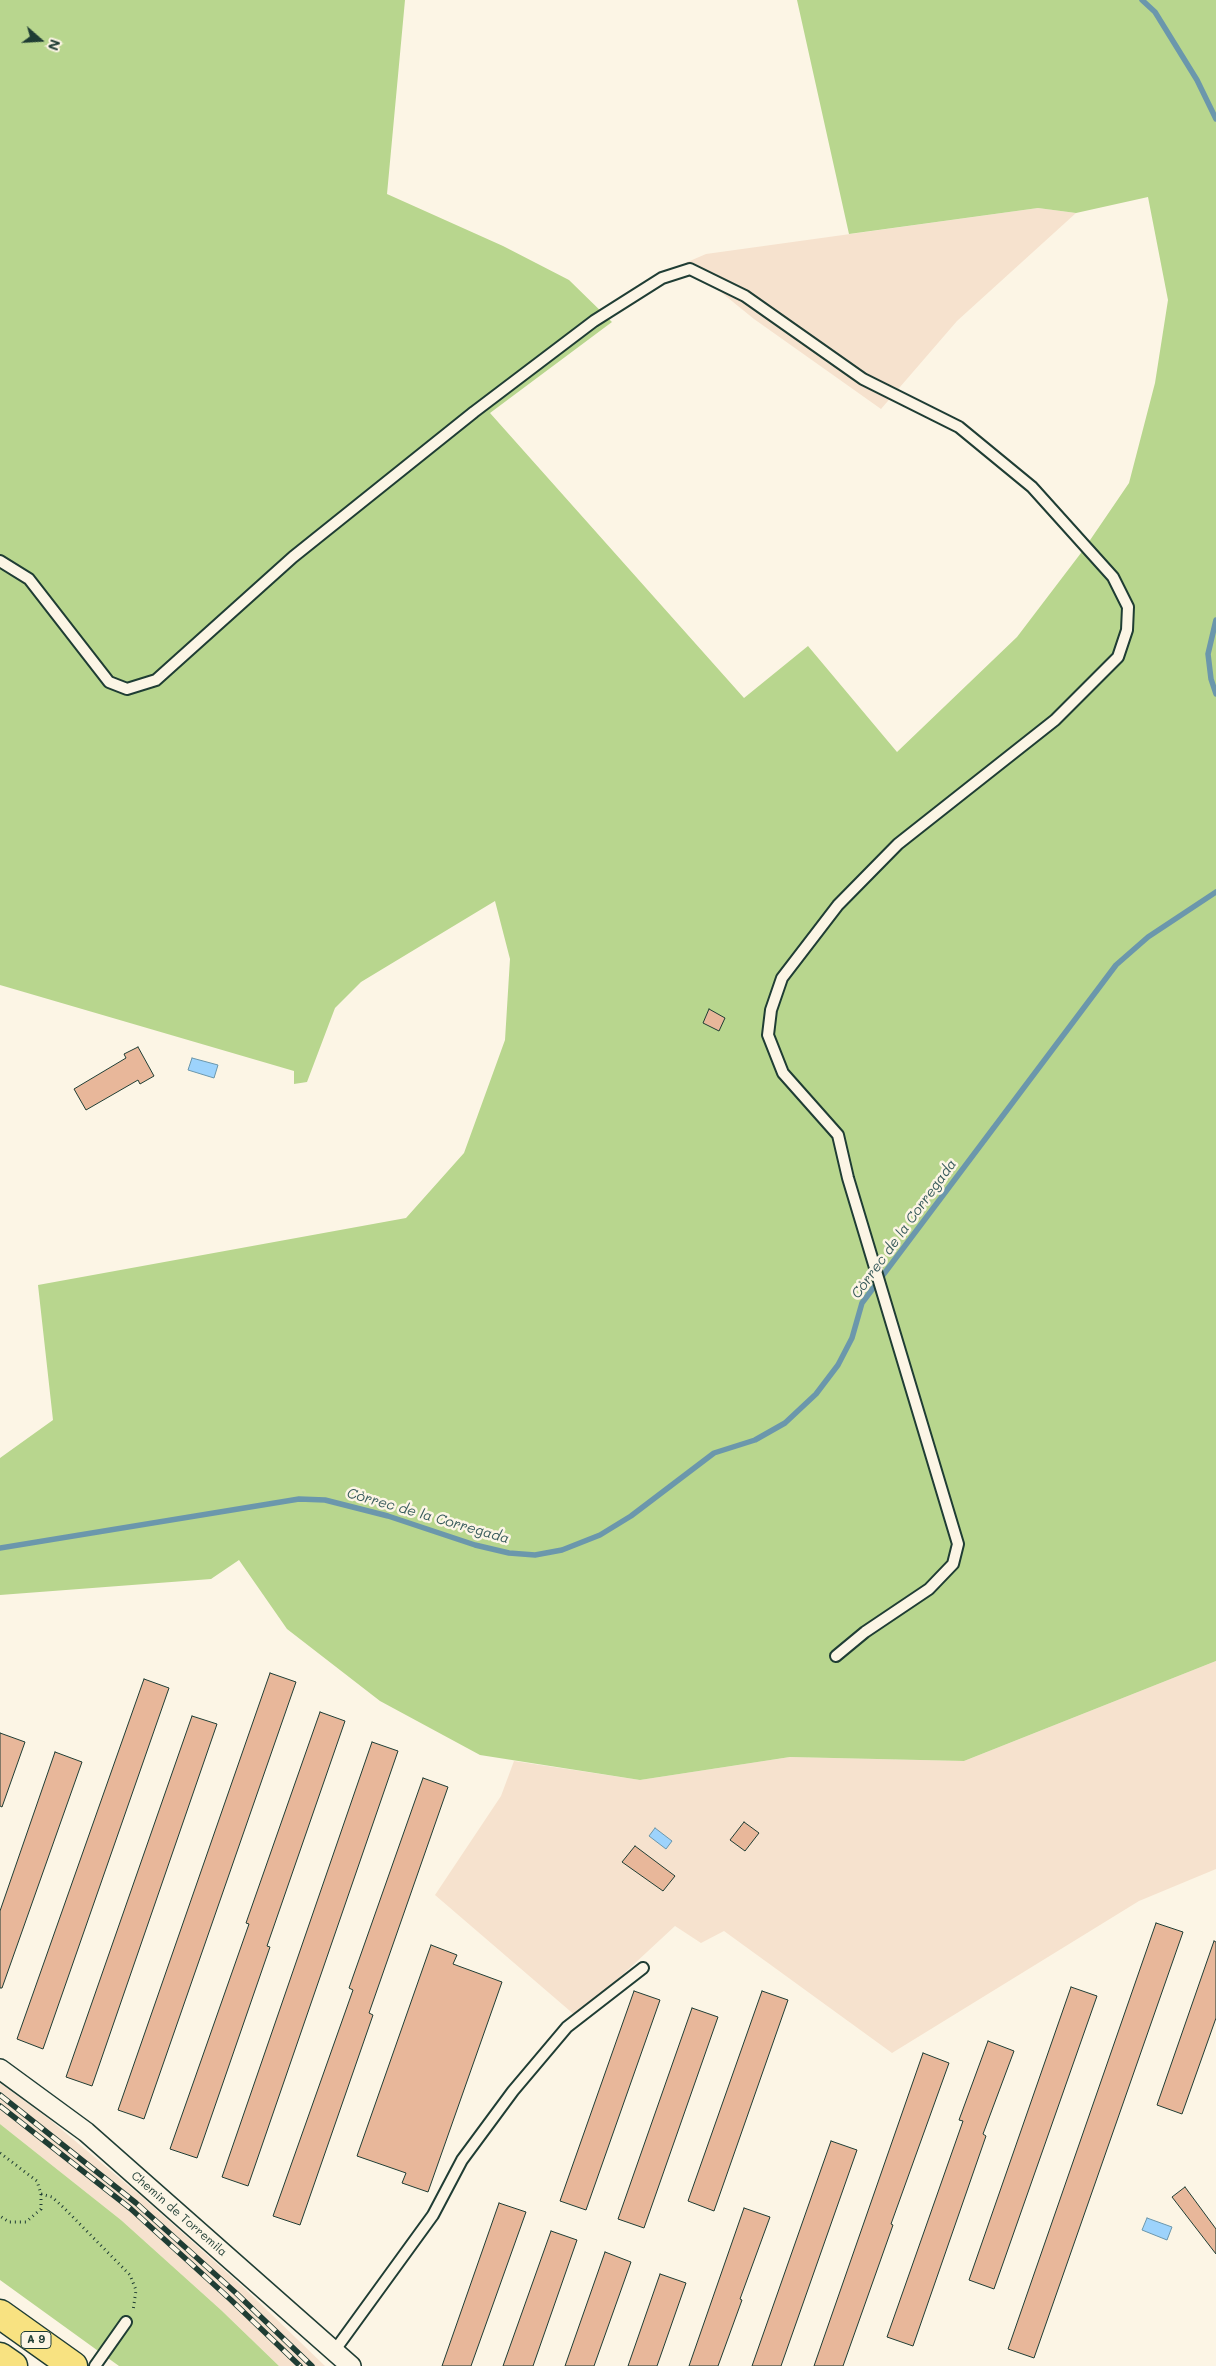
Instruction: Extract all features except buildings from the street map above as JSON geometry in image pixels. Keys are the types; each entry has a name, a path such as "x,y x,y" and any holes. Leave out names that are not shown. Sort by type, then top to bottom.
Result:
{"highway":[{"name":"A 9","path":"0,2314 73,2366"},
{"path":"0,2357 13,2366"}],"street":[{"name":"Chemin de Torremila","path":"0,2069 86,2132 352,2366"}],"lane":[{"path":"0,561 29,579 109,682 127,689 156,680 293,557 474,412 594,321 662,278 690,269 745,296 864,379 959,427 1032,487 1113,577 1128,607 1127,630 1118,656 1055,720 898,844 838,905 782,978 771,1010 768,1035 783,1074 838,1135 851,1187 958,1544 953,1564 929,1589 865,1632 836,1656"},
{"path":"335,2350 434,2215 462,2160 512,2091 567,2027 644,1968"},
{"path":"95,2366 126,2322"}],"path":[{"path":"0,2154 37,2181 41,2194 41,2209 26,2222 9,2222 0,2216"},
{"path":"41,2194 52,2197 130,2275 136,2290 135,2307 126,2322"}],"shaded area":[{"path":"1038,208 1076,213 957,321 881,409 754,319 685,263 706,254"},
{"path":"1216,1661 1216,1869 1139,1901 892,2053 724,1931 701,1943 675,1926 577,2017 435,1895 501,1796 514,1761 640,1780 790,1757 964,1761"},
{"path":"0,2083 49,2119 141,2196 242,2286 325,2366 279,2366 221,2310 121,2220 0,2124"}],"green space":[{"path":"0,0 405,0 387,194 503,246 569,280 612,322 490,413 744,698 808,646 897,752 1017,637 1084,549 1129,483 1155,383 1168,300 1148,197 1076,213 1038,208 849,234 797,0 1216,0 1216,1661 964,1761 790,1757 640,1780 480,1755 380,1701 287,1629 239,1560 211,1579 0,1595 0,1458 53,1420 38,1285 406,1218 464,1153 505,1040 510,959 495,901 361,982 335,1008 307,1082 294,1084 294,1071 0,985"},
{"path":"0,2124 121,2220 221,2310 279,2366 119,2366 0,2280"}],"water":[{"path":"192,1058 218,1065 214,1078 188,1070"},
{"path":"655,1828 672,1841 666,1849 649,1836"},
{"path":"1147,2218 1172,2227 1167,2240 1142,2230"}],"waterway":[{"name":"Còrrec de la Corregada","path":"1142,0 1155,12 1197,80 1216,119"},
{"name":"Còrrec de la Corregada","path":"1216,620 1208,654 1211,679 1216,694"},
{"name":"Còrrec de la Corregada","path":"0,1548 299,1499 325,1500 388,1516 475,1545 509,1553 535,1555 562,1550 600,1535 631,1516 714,1453 755,1440 785,1423 816,1394 838,1365 852,1338 862,1303 1116,965 1148,937 1216,892"}],"railway":[{"path":"0,2095 136,2203 236,2293 312,2366"},
{"path":"0,2106 131,2209 300,2366"}]}
